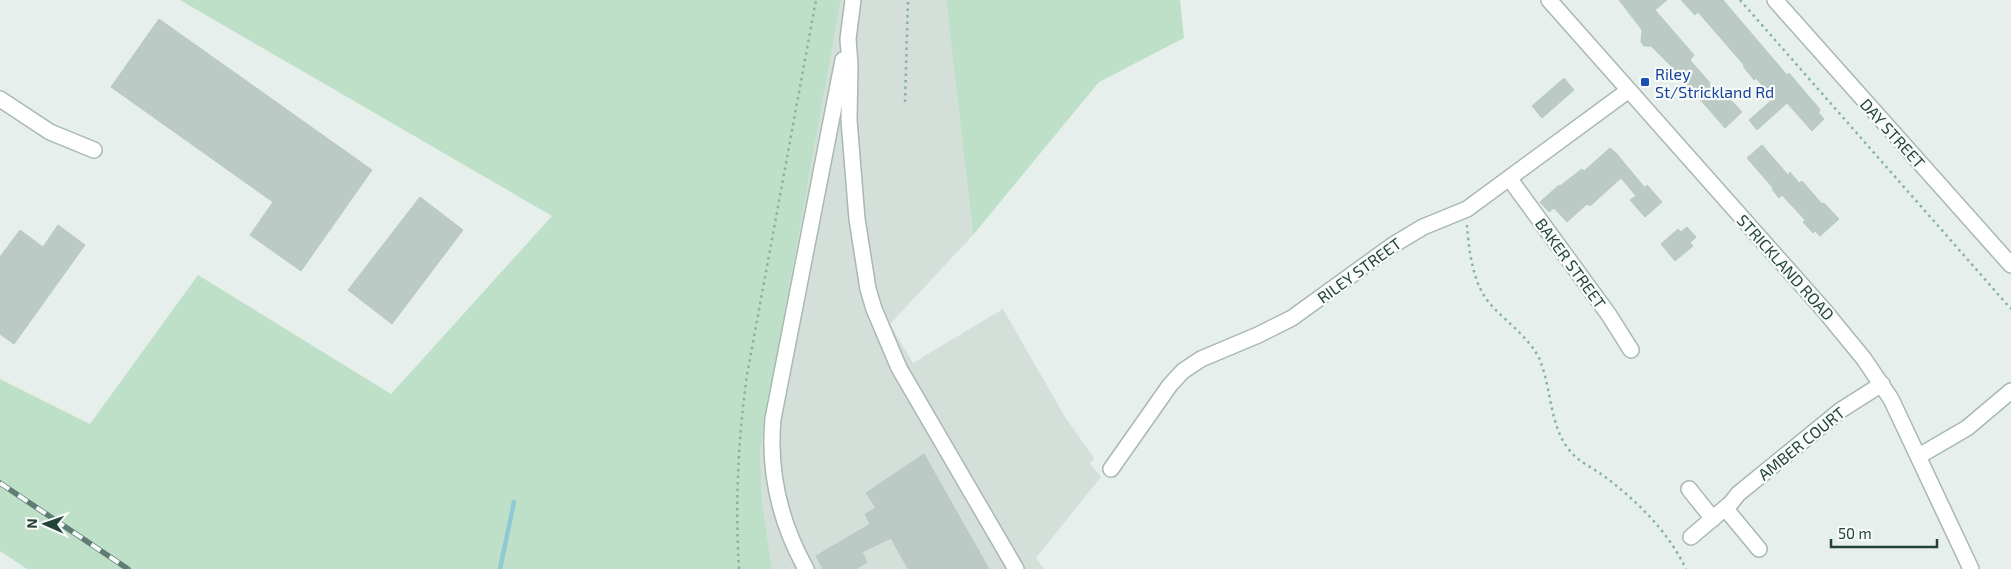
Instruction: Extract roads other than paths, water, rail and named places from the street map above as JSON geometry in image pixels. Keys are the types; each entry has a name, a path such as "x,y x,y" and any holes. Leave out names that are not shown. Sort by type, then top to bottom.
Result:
{"street":[{"path":"806,569 791,540 776,496 772,465 772,435 854,0"},
{"name":"DAY STREET","path":"1775,0 2011,265"},
{"name":"STRICKLAND ROAD","path":"1552,1 1847,336 1882,384 1919,456 1971,569"},
{"path":"848,39 850,65 849,120 857,219 868,289 874,309 908,385 1016,569"},
{"name":"RILEY STREET","path":"1111,469 1170,385 1184,371 1201,359 1258,335 1292,318 1400,240 1423,227 1467,209 1629,90"},
{"path":"0,99 50,132 94,150"},
{"name":"BAKER STREET","path":"1510,178 1609,315 1631,350"},
{"name":"AMBER COURT","path":"1691,537 1725,508 1738,494 1841,410 1882,384"},
{"path":"1919,456 1960,433 2011,391"},
{"path":"1688,489 1713,518"},
{"path":"1725,508 1759,549"}],"waterway":[{"path":"500,569 514,502"}],"railway":[{"path":"0,483 128,569"}],"place":[{"name":"Riley St/Strickland Rd","path":"1645,82"}]}
